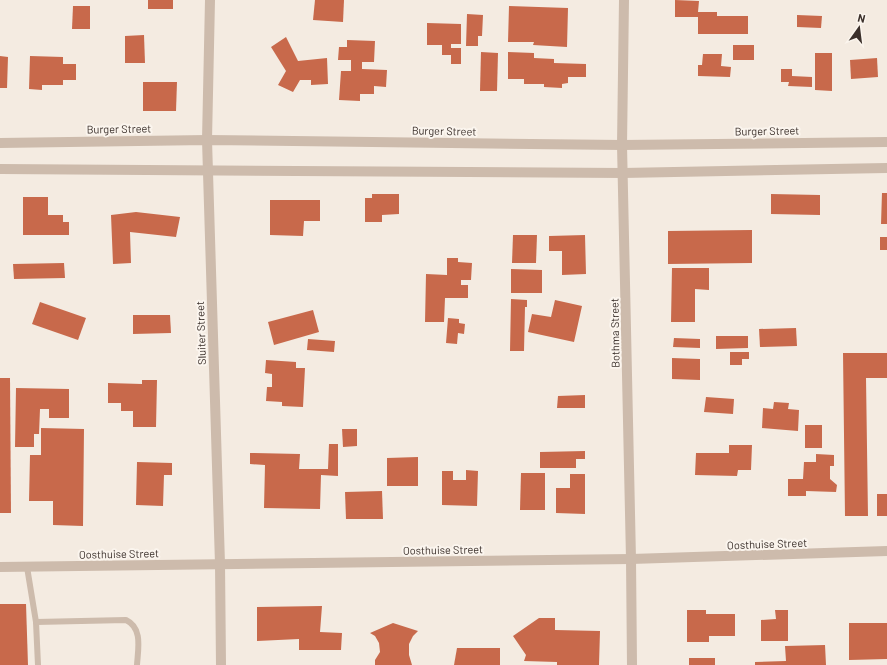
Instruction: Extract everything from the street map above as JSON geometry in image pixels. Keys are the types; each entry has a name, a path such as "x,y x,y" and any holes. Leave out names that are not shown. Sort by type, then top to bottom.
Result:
{"street":[{"name":"Sluiter Street","path":"210,0 207,140 220,564 221,665"},
{"name":"Bothma Street","path":"624,0 622,145 632,665"},
{"name":"Burger Street","path":"0,143 207,140 622,145 887,142"},
{"path":"0,169 623,173 887,168"},
{"name":"Oosthuise Street","path":"0,567 631,559 887,551"}],"lane":[{"path":"27,567 36,622 38,665"},
{"path":"36,622 126,620 132,623 137,633 137,665"}],"building":[{"path":"148,0 173,0 173,9 148,9"},
{"path":"315,0 344,0 343,22 313,20"},
{"path":"675,0 699,1 698,12 717,12 717,16 748,16 748,34 698,34 698,17 675,17"},
{"path":"73,6 90,6 90,29 72,29"},
{"path":"509,6 568,8 567,47 533,45 534,42 508,42"},
{"path":"467,14 483,15 482,36 478,36 478,46 466,46"},
{"path":"797,15 822,16 821,28 797,27"},
{"path":"427,23 461,24 461,44 451,44 451,48 461,48 461,64 451,64 451,55 442,55 442,45 427,45"},
{"path":"144,35 145,63 125,63 125,36"},
{"path":"286,37 298,61 327,58 328,84 311,85 311,80 300,80 293,92 278,85 286,71 271,47"},
{"path":"347,40 375,41 374,62 362,62 362,69 387,70 386,87 374,86 374,94 360,94 360,101 339,100 341,71 351,71 351,60 338,60 339,47 347,47"},
{"path":"733,45 754,45 754,60 733,60"},
{"path":"481,52 498,53 497,91 480,91"},
{"path":"508,52 534,53 534,58 554,59 554,63 586,64 586,77 568,77 568,83 562,84 562,88 544,87 544,84 524,84 524,79 508,79"},
{"path":"815,53 832,53 832,91 815,90"},
{"path":"703,54 722,54 721,66 731,67 730,77 698,76 698,65 702,65"},
{"path":"0,56 8,57 7,88 0,88"},
{"path":"30,56 63,57 63,64 76,64 76,80 63,80 63,85 42,85 42,90 29,89"},
{"path":"877,58 878,77 851,79 850,60"},
{"path":"781,69 792,69 792,76 812,77 812,87 788,86 789,82 781,82"},
{"path":"143,82 177,82 176,111 143,111"},
{"path":"882,193 887,193 887,224 881,224"},
{"path":"372,194 399,194 399,214 382,215 382,222 365,222 365,198 372,198"},
{"path":"771,194 820,195 820,215 771,214"},
{"path":"23,197 48,197 48,215 63,215 63,222 69,222 69,235 23,235"},
{"path":"270,200 320,200 320,221 304,221 303,236 270,235"},
{"path":"136,212 180,217 176,237 130,232 131,263 113,264 111,215"},
{"path":"752,230 752,263 668,264 668,231"},
{"path":"513,235 537,235 536,263 512,263"},
{"path":"585,235 586,274 562,275 562,251 549,251 549,236"},
{"path":"880,237 887,237 887,250 880,250"},
{"path":"447,258 458,258 458,262 472,263 471,280 461,280 461,285 468,285 468,298 445,298 444,322 425,322 426,274 447,275"},
{"path":"64,263 65,278 14,279 13,264"},
{"path":"672,268 709,268 709,290 695,289 695,322 671,322"},
{"path":"511,269 542,270 542,293 511,293"},
{"path":"511,299 527,300 527,307 525,307 524,351 510,351"},
{"path":"555,300 582,306 574,342 528,332 532,314 551,317"},
{"path":"40,302 86,318 78,340 32,324"},
{"path":"313,310 319,332 274,345 268,322"},
{"path":"133,315 170,315 171,333 133,334"},
{"path":"448,318 459,319 459,323 465,324 464,334 458,333 457,344 446,343"},
{"path":"796,328 797,346 760,347 759,329"},
{"path":"716,336 748,336 748,348 716,349"},
{"path":"674,338 700,339 700,348 673,347"},
{"path":"308,339 335,341 334,352 307,350"},
{"path":"730,352 749,352 749,359 742,359 742,365 730,365"},
{"path":"843,353 887,353 887,378 866,378 868,516 845,516"},
{"path":"672,358 700,359 700,380 672,379"},
{"path":"266,360 296,362 296,368 305,368 303,407 282,406 282,402 266,401 267,387 272,387 272,374 265,373"},
{"path":"0,378 10,378 11,513 0,513"},
{"path":"142,380 157,380 156,427 133,427 133,411 121,411 121,403 108,403 108,383 142,384"},
{"path":"16,388 69,389 69,418 49,418 49,409 40,409 39,434 34,434 34,447 15,447"},
{"path":"585,395 585,408 557,408 558,396"},
{"path":"706,397 734,399 733,414 704,412"},
{"path":"774,402 789,403 788,409 799,410 798,431 762,428 763,408 773,409"},
{"path":"805,425 822,425 822,448 805,448"},
{"path":"41,428 84,429 83,526 53,525 53,501 29,501 30,455 41,455"},
{"path":"342,429 357,429 357,446 343,447"},
{"path":"329,444 338,444 338,476 321,475 320,509 264,508 265,465 250,464 250,453 300,454 299,469 328,469"},
{"path":"729,445 752,445 751,470 738,470 737,476 695,475 696,453 729,453"},
{"path":"585,451 585,459 576,459 576,468 540,468 540,452"},
{"path":"816,454 834,455 834,466 830,466 830,479 837,485 836,492 806,491 806,496 788,496 788,479 803,479 804,462 816,462"},
{"path":"418,457 418,486 387,486 387,458"},
{"path":"137,462 172,463 172,475 164,475 163,506 136,505"},
{"path":"466,470 478,471 477,506 442,505 442,471 453,471 453,480 466,480"},
{"path":"521,473 545,473 545,510 520,510"},
{"path":"570,474 585,474 585,514 556,513 556,488 570,488"},
{"path":"382,491 383,519 346,519 345,492"},
{"path":"877,494 887,494 887,516 877,516"},
{"path":"0,604 26,604 28,665 0,665"},
{"path":"322,606 320,632 342,633 341,650 299,650 299,639 257,641 257,607"},
{"path":"687,610 706,610 706,614 735,614 735,636 709,636 709,642 687,642"},
{"path":"775,610 788,610 788,641 761,641 761,620 776,619"},
{"path":"539,618 555,618 555,630 600,631 599,665 557,665 557,662 524,661 526,655 513,636"},
{"path":"393,623 418,631 413,636 409,644 409,655 412,665 375,665 375,660 380,652 379,643 375,636 370,633"},
{"path":"849,623 887,623 887,659 849,660"},
{"path":"825,645 826,665 755,665 755,662 786,661 785,646"},
{"path":"457,648 500,648 500,665 454,665"},
{"path":"689,658 715,658 715,665 689,665"}]}
